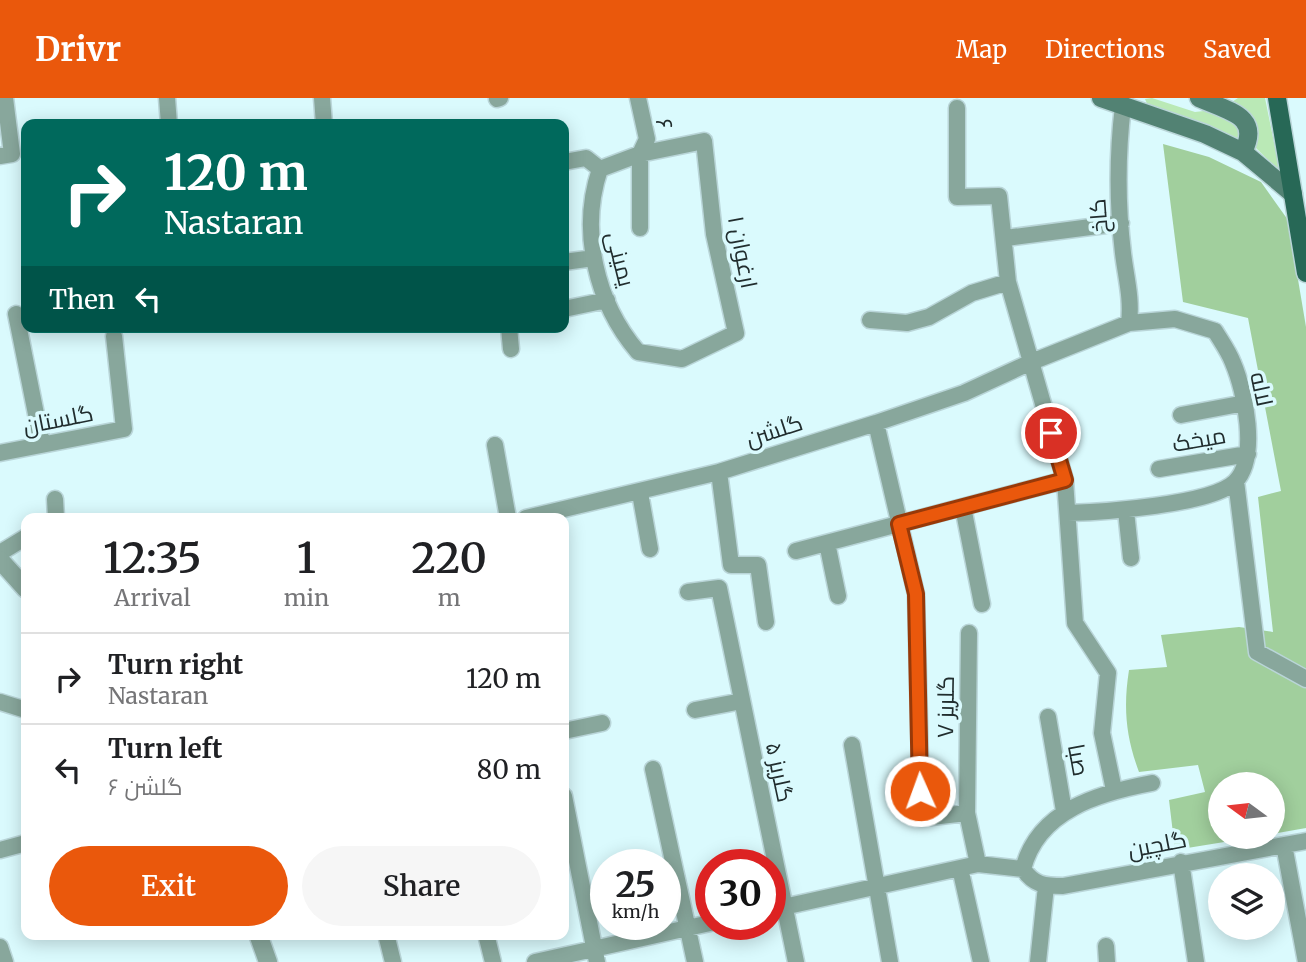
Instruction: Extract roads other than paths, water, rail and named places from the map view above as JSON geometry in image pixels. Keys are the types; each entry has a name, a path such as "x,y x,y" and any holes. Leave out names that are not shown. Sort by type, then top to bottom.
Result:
{"main road":[{"path":"1101,98 1205,134 1244,152 1293,194"},
{"path":"1199,98 1243,118 1250,128 1250,139 1244,152"},
{"path":"1277,98 1306,273"}],"street":[{"path":"0,156 12,154 5,98"},
{"path":"167,98 169,119"},
{"path":"321,98 323,119"},
{"name":"۶","path":"638,98 647,139 640,154 640,228"},
{"name":"کاخ","path":"1124,106 1116,163 1121,223 1132,297 1129,323"},
{"path":"957,108 957,197 999,196 1006,238 1008,282 1029,363 1065,480 1075,623 1108,673 1102,733 1114,790"},
{"name":"ارغوان ۱","path":"638,352 682,359 736,333 714,234 704,141 640,154"},
{"path":"569,161 586,158 600,169 640,154"},
{"name":"یمینی","path":"600,169 589,218 594,258 607,300 626,338 638,352"},
{"path":"1006,238 1121,223"},
{"path":"569,261 594,258"},
{"path":"870,320 908,323 929,317 972,293 1008,282"},
{"path":"569,308 607,300"},
{"path":"14,314 42,444"},
{"name":"لاله","path":"1029,363 1129,323 1175,318 1215,331 1233,363 1245,402 1248,454 1236,481"},
{"path":"510,333 511,349"},
{"name":"گلستان","path":"0,453 124,429 114,336"},
{"name":"گلشن","path":"549,513 719,472 876,423 964,393 1029,363"},
{"path":"1181,415 1245,402"},
{"path":"876,423 916,594 921,809 931,817 967,813"},
{"path":"495,445 507,513"},
{"name":"میخک","path":"1158,470 1248,454"},
{"path":"719,472 731,565 758,565 766,622"},
{"path":"796,551 1065,480"},
{"path":"1068,513 1126,511 1217,492 1236,481 1257,652 1306,678"},
{"path":"640,493 650,549"},
{"path":"55,499 56,513"},
{"path":"963,507 982,604"},
{"path":"1126,511 1130,558"},
{"path":"0,553 21,540"},
{"path":"827,543 838,596"},
{"path":"0,560 21,583"},
{"name":"گلریز ۵","path":"688,592 719,589 768,849"},
{"name":"گلریز ۷","path":"969,634 967,813 978,864"},
{"path":"695,710 742,701"},
{"path":"0,702 21,708"},
{"name":"صبا","path":"1048,717 1065,811"},
{"path":"569,731 602,723"},
{"path":"852,745 890,962"},
{"path":"653,769 695,962"},
{"path":"1023,869 1028,850 1038,834 1065,811 1114,790 1152,783"},
{"path":"569,821 596,955"},
{"name":"گلچین","path":"1285,845 1306,841"},
{"path":"0,850 21,844"},
{"name":"گلچین","path":"1046,886 1260,849"},
{"path":"1285,849 1306,962"},
{"path":"1181,862 1196,962"},
{"path":"786,906 978,864 1023,869 1032,881 1046,886 1038,962"},
{"path":"960,868 981,962"},
{"path":"535,962 596,955 695,927"},
{"name":"گلریز ۵","path":"786,932 796,962"},
{"path":"259,940 268,962"},
{"path":"388,940 393,962"},
{"path":"488,940 493,962"},
{"path":"0,947 5,962"}]}
